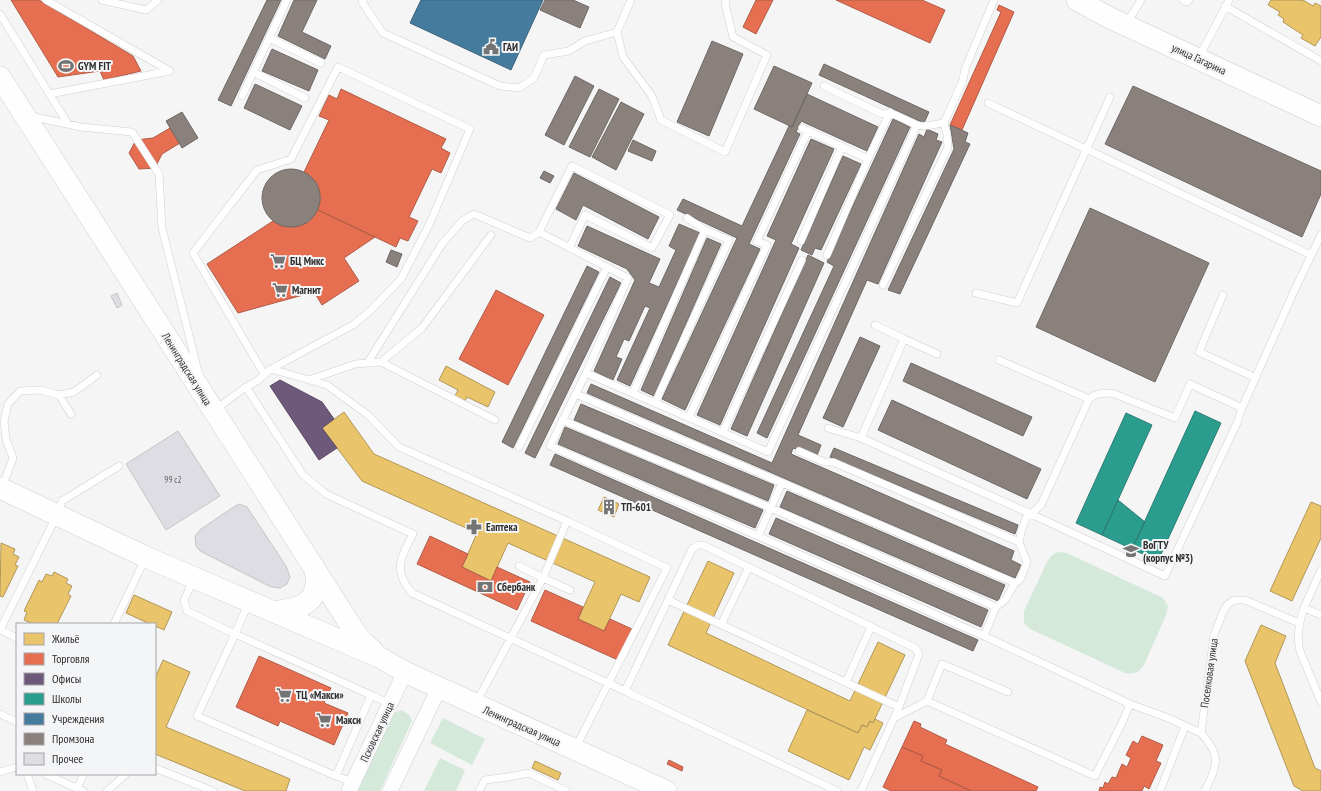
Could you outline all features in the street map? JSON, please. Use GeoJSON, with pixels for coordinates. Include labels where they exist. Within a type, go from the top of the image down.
{"type":"FeatureCollection","features":[{"type":"Feature","properties":{"kind":"main road","name":"улица Гагарина"},"geometry":{"type":"LineString","coordinates":[[1077,0],[1108,17],[1320,114]]}},
{"type":"Feature","properties":{"kind":"main road","name":"Ленинградская улица"},"geometry":{"type":"LineString","coordinates":[[0,77],[353,629],[362,641],[379,657]]}},
{"type":"Feature","properties":{"kind":"main road","name":"Ленинградская улица"},"geometry":{"type":"LineString","coordinates":[[0,489],[146,557],[379,657],[405,672],[475,705],[666,791]]}},
{"type":"Feature","properties":{"kind":"main road"},"geometry":{"type":"LineString","coordinates":[[273,612],[303,606],[311,599],[316,582],[314,567]]}},
{"type":"Feature","properties":{"kind":"street","name":"Псковская улица"},"geometry":{"type":"LineString","coordinates":[[351,787],[405,672]]}},
{"type":"Feature","properties":{"kind":"street"},"geometry":{"type":"LineString","coordinates":[[390,791],[439,688]]}},
{"type":"Feature","properties":{"kind":"lane"},"geometry":{"type":"LineString","coordinates":[[46,0],[170,71],[49,94]]}},
{"type":"Feature","properties":{"kind":"lane"},"geometry":{"type":"LineString","coordinates":[[102,0],[146,10],[158,0]]}},
{"type":"Feature","properties":{"kind":"lane"},"geometry":{"type":"LineString","coordinates":[[242,96],[287,0]]}},
{"type":"Feature","properties":{"kind":"lane"},"geometry":{"type":"LineString","coordinates":[[363,0],[362,2],[383,33],[500,86],[519,88],[534,78],[544,55],[569,51],[585,41],[616,32]]}},
{"type":"Feature","properties":{"kind":"lane"},"geometry":{"type":"LineString","coordinates":[[631,0],[616,32],[622,57],[652,96],[661,120],[725,152],[767,56],[733,37],[725,3],[726,0]]}},
{"type":"Feature","properties":{"kind":"lane"},"geometry":{"type":"LineString","coordinates":[[883,285],[948,147],[944,123],[963,80],[965,69],[994,0]]}},
{"type":"Feature","properties":{"kind":"lane"},"geometry":{"type":"LineString","coordinates":[[1126,25],[1141,0]]}},
{"type":"Feature","properties":{"kind":"lane"},"geometry":{"type":"LineString","coordinates":[[1183,0],[1187,2],[1189,0]]}},
{"type":"Feature","properties":{"kind":"lane"},"geometry":{"type":"LineString","coordinates":[[1198,59],[1227,3],[1321,61]]}},
{"type":"Feature","properties":{"kind":"lane"},"geometry":{"type":"LineString","coordinates":[[0,16],[68,124]]}},
{"type":"Feature","properties":{"kind":"lane"},"geometry":{"type":"LineString","coordinates":[[269,38],[320,63]]}},
{"type":"Feature","properties":{"kind":"lane"},"geometry":{"type":"LineString","coordinates":[[24,115],[81,127],[132,132],[159,174],[162,228],[209,403],[246,387],[257,381],[271,369],[354,325],[401,279],[430,223],[470,129],[338,67],[292,159],[257,170],[193,252],[264,374]]}},
{"type":"Feature","properties":{"kind":"lane"},"geometry":{"type":"LineString","coordinates":[[253,72],[305,98]]}},
{"type":"Feature","properties":{"kind":"lane"},"geometry":{"type":"LineString","coordinates":[[824,86],[882,114],[890,112],[916,125],[924,127],[944,123]]}},
{"type":"Feature","properties":{"kind":"lane"},"geometry":{"type":"LineString","coordinates":[[976,292],[1017,303],[1110,97]]}},
{"type":"Feature","properties":{"kind":"lane"},"geometry":{"type":"LineString","coordinates":[[988,103],[1311,255]]}},
{"type":"Feature","properties":{"kind":"lane"},"geometry":{"type":"LineString","coordinates":[[827,255],[890,112]]}},
{"type":"Feature","properties":{"kind":"lane"},"geometry":{"type":"LineString","coordinates":[[586,373],[768,452],[916,125]]}},
{"type":"Feature","properties":{"kind":"lane"},"geometry":{"type":"LineString","coordinates":[[689,417],[767,245],[757,241],[805,130],[868,159]]}},
{"type":"Feature","properties":{"kind":"lane"},"geometry":{"type":"LineString","coordinates":[[801,241],[842,146]]}},
{"type":"Feature","properties":{"kind":"lane"},"geometry":{"type":"LineString","coordinates":[[368,362],[442,244],[462,221],[474,214],[530,238],[539,232],[572,166],[670,215],[652,248],[585,215],[569,248]]}},
{"type":"Feature","properties":{"kind":"lane"},"geometry":{"type":"LineString","coordinates":[[655,403],[728,240],[705,230],[686,218]]}},
{"type":"Feature","properties":{"kind":"lane"},"geometry":{"type":"LineString","coordinates":[[633,393],[705,230]]}},
{"type":"Feature","properties":{"kind":"lane"},"geometry":{"type":"LineString","coordinates":[[539,232],[628,278],[586,373],[550,446],[984,636],[1130,704],[1200,733],[1211,746],[1216,761],[1213,774],[1205,791]]}},
{"type":"Feature","properties":{"kind":"lane"},"geometry":{"type":"LineString","coordinates":[[381,362],[422,328],[491,235]]}},
{"type":"Feature","properties":{"kind":"lane"},"geometry":{"type":"LineString","coordinates":[[828,428],[861,438],[1031,514],[1164,576],[1238,424],[1242,408],[1295,289],[1321,235]]}},
{"type":"Feature","properties":{"kind":"lane"},"geometry":{"type":"LineString","coordinates":[[723,432],[802,260]]}},
{"type":"Feature","properties":{"kind":"lane"},"geometry":{"type":"LineString","coordinates":[[519,447],[607,267]]}},
{"type":"Feature","properties":{"kind":"lane"},"geometry":{"type":"LineString","coordinates":[[1223,295],[1199,352],[1256,378]]}},
{"type":"Feature","properties":{"kind":"lane"},"geometry":{"type":"LineString","coordinates":[[875,325],[938,354]]}},
{"type":"Feature","properties":{"kind":"lane"},"geometry":{"type":"LineString","coordinates":[[861,438],[904,339]]}},
{"type":"Feature","properties":{"kind":"lane"},"geometry":{"type":"LineString","coordinates":[[999,360],[1089,399]]}},
{"type":"Feature","properties":{"kind":"lane"},"geometry":{"type":"LineString","coordinates":[[309,380],[355,364],[381,362],[495,420]]}},
{"type":"Feature","properties":{"kind":"lane"},"geometry":{"type":"LineString","coordinates":[[271,369],[327,386],[368,415],[399,447],[567,521],[667,568],[575,749]]}},
{"type":"Feature","properties":{"kind":"lane"},"geometry":{"type":"LineString","coordinates":[[0,489],[13,458],[6,439],[4,421],[8,404],[20,391],[40,390],[59,395],[74,392],[97,375]]}},
{"type":"Feature","properties":{"kind":"lane"},"geometry":{"type":"LineString","coordinates":[[984,636],[996,607],[1006,600],[1015,583],[1020,580],[1027,562],[1019,542],[1026,518],[1041,505],[1089,399],[1094,395],[1112,393],[1174,418],[1190,384],[1242,408]]}},
{"type":"Feature","properties":{"kind":"lane"},"geometry":{"type":"LineString","coordinates":[[246,387],[304,475],[326,494],[413,534],[400,562],[402,579],[412,593],[837,791]]}},
{"type":"Feature","properties":{"kind":"lane"},"geometry":{"type":"LineString","coordinates":[[576,394],[1015,583]]}},
{"type":"Feature","properties":{"kind":"lane"},"geometry":{"type":"LineString","coordinates":[[59,395],[71,414]]}},
{"type":"Feature","properties":{"kind":"lane"},"geometry":{"type":"LineString","coordinates":[[562,420],[771,508],[996,607]]}},
{"type":"Feature","properties":{"kind":"lane"},"geometry":{"type":"LineString","coordinates":[[799,451],[824,462],[833,462],[1019,542]]}},
{"type":"Feature","properties":{"kind":"lane"},"geometry":{"type":"LineString","coordinates":[[16,638],[0,630],[57,515],[62,501],[119,466]]}},
{"type":"Feature","properties":{"kind":"lane"},"geometry":{"type":"LineString","coordinates":[[758,536],[782,483]]}},
{"type":"Feature","properties":{"kind":"lane"},"geometry":{"type":"LineString","coordinates":[[475,705],[510,638],[544,578],[567,521]]}},
{"type":"Feature","properties":{"kind":"lane"},"geometry":{"type":"LineString","coordinates":[[625,691],[692,549],[698,545],[703,545],[915,648],[919,654],[899,707],[861,791]]}},
{"type":"Feature","properties":{"kind":"lane"},"geometry":{"type":"LineString","coordinates":[[114,623],[146,557]]}},
{"type":"Feature","properties":{"kind":"lane"},"geometry":{"type":"LineString","coordinates":[[519,566],[570,590]]}},
{"type":"Feature","properties":{"kind":"lane"},"geometry":{"type":"LineString","coordinates":[[721,625],[749,567]]}},
{"type":"Feature","properties":{"kind":"lane"},"geometry":{"type":"LineString","coordinates":[[1321,570],[1299,623],[1298,643],[1321,702]]}},
{"type":"Feature","properties":{"kind":"lane"},"geometry":{"type":"LineString","coordinates":[[194,578],[184,600],[187,611],[390,704]]}},
{"type":"Feature","properties":{"kind":"lane"},"geometry":{"type":"LineString","coordinates":[[668,600],[899,707]]}},
{"type":"Feature","properties":{"kind":"lane","name":"Поселковая улица"},"geometry":{"type":"LineString","coordinates":[[1200,733],[1214,635],[1227,605],[1234,600],[1245,600],[1299,623]]}},
{"type":"Feature","properties":{"kind":"lane"},"geometry":{"type":"LineString","coordinates":[[249,602],[197,716],[336,776],[351,787]]}},
{"type":"Feature","properties":{"kind":"lane"},"geometry":{"type":"LineString","coordinates":[[1304,608],[1321,615]]}},
{"type":"Feature","properties":{"kind":"lane"},"geometry":{"type":"LineString","coordinates":[[846,682],[871,627]]}},
{"type":"Feature","properties":{"kind":"lane"},"geometry":{"type":"LineString","coordinates":[[894,718],[927,701],[942,664],[1008,692]]}},
{"type":"Feature","properties":{"kind":"lane"},"geometry":{"type":"LineString","coordinates":[[336,776],[371,696]]}},
{"type":"Feature","properties":{"kind":"lane"},"geometry":{"type":"LineString","coordinates":[[927,701],[1095,776],[1130,704]]}},
{"type":"Feature","properties":{"kind":"lane"},"geometry":{"type":"LineString","coordinates":[[0,714],[16,722]]}},
{"type":"Feature","properties":{"kind":"lane"},"geometry":{"type":"LineString","coordinates":[[1160,791],[1186,726]]}},
{"type":"Feature","properties":{"kind":"lane"},"geometry":{"type":"LineString","coordinates":[[0,772],[16,767]]}},
{"type":"Feature","properties":{"kind":"lane"},"geometry":{"type":"LineString","coordinates":[[156,768],[213,791]]}},
{"type":"Feature","properties":{"kind":"lane"},"geometry":{"type":"LineString","coordinates":[[480,791],[485,780],[529,773],[566,791]]}},
{"type":"Feature","properties":{"kind":"lane"},"geometry":{"type":"LineString","coordinates":[[27,775],[33,791]]}},
{"type":"Feature","properties":{"kind":"lane"},"geometry":{"type":"LineString","coordinates":[[47,775],[80,790],[84,775]]}},
{"type":"Feature","properties":{"kind":"lane"},"geometry":{"type":"LineString","coordinates":[[107,791],[125,775]]}},
{"type":"Feature","properties":{"kind":"green space"},"geometry":{"type":"Polygon","coordinates":[[[1057,552],[1067,553],[1163,598],[1168,606],[1166,615],[1145,663],[1139,671],[1131,674],[1125,673],[1030,629],[1024,623],[1024,611],[1046,564],[1051,556],[1057,552]]]}},
{"type":"Feature","properties":{"kind":"green space"},"geometry":{"type":"Polygon","coordinates":[[[402,710],[410,716],[412,721],[380,791],[354,791],[392,713],[402,710]]]}},
{"type":"Feature","properties":{"kind":"green space"},"geometry":{"type":"Polygon","coordinates":[[[443,718],[485,739],[472,765],[430,743],[443,718]]]}},
{"type":"Feature","properties":{"kind":"green space"},"geometry":{"type":"Polygon","coordinates":[[[440,758],[465,770],[456,791],[424,791],[440,758]]]}},
{"type":"Feature","properties":{"kind":"building: Жильё"},"geometry":{"type":"Polygon","coordinates":[[[1271,0],[1303,0],[1313,6],[1315,3],[1321,6],[1321,37],[1315,46],[1301,38],[1303,35],[1283,22],[1284,19],[1278,15],[1280,12],[1268,5],[1271,0]]]}},
{"type":"Feature","properties":{"kind":"building: Жильё"},"geometry":{"type":"Polygon","coordinates":[[[446,366],[495,392],[488,407],[467,397],[465,401],[455,396],[458,390],[439,380],[446,366]]]}},
{"type":"Feature","properties":{"kind":"building: Жильё"},"geometry":{"type":"Polygon","coordinates":[[[344,412],[374,454],[650,577],[639,602],[621,594],[604,631],[578,619],[595,582],[508,543],[491,581],[462,567],[477,533],[362,481],[322,428],[344,412]]]}},
{"type":"Feature","properties":{"kind":"building: Жильё","name":"ТП-601"},"geometry":{"type":"Polygon","coordinates":[[[604,497],[619,504],[614,517],[598,510],[604,497]]]}},
{"type":"Feature","properties":{"kind":"building: Жильё"},"geometry":{"type":"Polygon","coordinates":[[[1311,502],[1321,506],[1321,538],[1292,601],[1270,591],[1311,502]]]}},
{"type":"Feature","properties":{"kind":"building: Жильё"},"geometry":{"type":"Polygon","coordinates":[[[1,543],[15,549],[13,554],[19,557],[15,565],[18,566],[3,597],[0,596],[1,543]]]}},
{"type":"Feature","properties":{"kind":"building: Жильё"},"geometry":{"type":"Polygon","coordinates":[[[708,561],[734,573],[706,633],[850,701],[878,642],[905,655],[873,723],[870,721],[867,727],[862,725],[858,733],[668,645],[708,561]]]}},
{"type":"Feature","properties":{"kind":"building: Жильё"},"geometry":{"type":"Polygon","coordinates":[[[54,572],[68,579],[66,583],[72,586],[68,594],[71,596],[58,623],[31,623],[24,620],[27,612],[24,611],[39,580],[42,582],[46,574],[52,576],[54,572]]]}},
{"type":"Feature","properties":{"kind":"building: Жильё"},"geometry":{"type":"Polygon","coordinates":[[[134,595],[172,612],[164,630],[156,626],[156,623],[148,623],[126,613],[134,595]]]}},
{"type":"Feature","properties":{"kind":"building: Жильё"},"geometry":{"type":"Polygon","coordinates":[[[1261,625],[1286,636],[1275,663],[1315,768],[1321,771],[1321,791],[1303,791],[1294,786],[1245,661],[1261,625]]]}},
{"type":"Feature","properties":{"kind":"building: Жильё"},"geometry":{"type":"Polygon","coordinates":[[[163,660],[190,672],[166,727],[290,779],[286,791],[245,791],[156,754],[156,676],[163,660]]]}},
{"type":"Feature","properties":{"kind":"building: Жильё"},"geometry":{"type":"Polygon","coordinates":[[[807,710],[858,733],[862,725],[867,727],[870,721],[873,723],[875,719],[883,723],[870,750],[864,747],[849,780],[788,751],[807,710]]]}},
{"type":"Feature","properties":{"kind":"building: Жильё"},"geometry":{"type":"Polygon","coordinates":[[[535,761],[561,773],[558,780],[532,768],[535,761]]]}},
{"type":"Feature","properties":{"kind":"building: Торговля"},"geometry":{"type":"Polygon","coordinates":[[[11,0],[39,0],[133,56],[141,71],[104,80],[100,71],[58,77],[11,0]]]}},
{"type":"Feature","properties":{"kind":"building: Торговля"},"geometry":{"type":"Polygon","coordinates":[[[756,0],[773,0],[756,34],[743,27],[756,0]]]}},
{"type":"Feature","properties":{"kind":"building: Торговля"},"geometry":{"type":"Polygon","coordinates":[[[836,0],[922,0],[945,10],[930,43],[836,0]]]}},
{"type":"Feature","properties":{"kind":"building: Торговля"},"geometry":{"type":"Polygon","coordinates":[[[999,5],[1014,12],[962,130],[950,125],[1001,12],[997,10],[999,5]]]}},
{"type":"Feature","properties":{"kind":"building: Торговля"},"geometry":{"type":"Polygon","coordinates":[[[341,89],[446,139],[441,148],[450,153],[441,173],[432,169],[409,217],[418,221],[408,241],[400,238],[396,247],[318,210],[321,198],[318,185],[304,172],[329,120],[319,116],[329,95],[337,99],[341,89]]]}},
{"type":"Feature","properties":{"kind":"building: Торговля"},"geometry":{"type":"Polygon","coordinates":[[[170,128],[180,143],[162,154],[155,168],[139,169],[129,153],[136,140],[153,138],[170,128]]]}},
{"type":"Feature","properties":{"kind":"building: Торговля","name":"БЦ Микс"},"geometry":{"type":"Polygon","coordinates":[[[318,210],[375,237],[344,258],[359,281],[322,305],[314,292],[238,313],[207,264],[273,221],[281,226],[295,227],[309,222],[318,210]]]}},
{"type":"Feature","properties":{"kind":"building: Торговля"},"geometry":{"type":"Polygon","coordinates":[[[496,290],[544,315],[508,385],[459,359],[496,290]]]}},
{"type":"Feature","properties":{"kind":"building: Торговля"},"geometry":{"type":"Polygon","coordinates":[[[430,536],[468,554],[462,567],[491,581],[497,567],[530,582],[517,610],[417,564],[430,536]]]}},
{"type":"Feature","properties":{"kind":"building: Торговля"},"geometry":{"type":"Polygon","coordinates":[[[545,590],[583,607],[578,619],[604,631],[610,619],[632,629],[618,660],[531,621],[545,590]]]}},
{"type":"Feature","properties":{"kind":"building: Торговля","name":"ТЦ «Макси»"},"geometry":{"type":"Polygon","coordinates":[[[259,656],[331,688],[324,703],[348,713],[334,745],[280,721],[278,726],[236,707],[259,656]]]}},
{"type":"Feature","properties":{"kind":"building: Торговля"},"geometry":{"type":"Polygon","coordinates":[[[914,721],[921,724],[920,727],[947,740],[945,744],[1038,787],[1036,791],[971,791],[939,776],[942,770],[921,761],[923,756],[902,747],[914,721]]]}},
{"type":"Feature","properties":{"kind":"building: Торговля"},"geometry":{"type":"Polygon","coordinates":[[[1142,736],[1163,745],[1156,761],[1161,763],[1149,789],[1144,786],[1142,791],[1099,791],[1100,787],[1103,788],[1105,782],[1108,784],[1112,777],[1116,778],[1122,764],[1127,767],[1131,758],[1126,755],[1133,741],[1138,744],[1142,736]]]}},
{"type":"Feature","properties":{"kind":"building: Торговля"},"geometry":{"type":"Polygon","coordinates":[[[902,747],[923,756],[921,761],[942,770],[939,776],[971,791],[891,791],[883,787],[902,747]]]}},
{"type":"Feature","properties":{"kind":"building: Торговля"},"geometry":{"type":"Polygon","coordinates":[[[669,760],[683,767],[682,771],[667,764],[669,760]]]}},
{"type":"Feature","properties":{"kind":"building: Офисы"},"geometry":{"type":"Polygon","coordinates":[[[280,380],[322,402],[334,419],[322,428],[337,448],[319,460],[270,386],[280,380]]]}},
{"type":"Feature","properties":{"kind":"building: Школы"},"geometry":{"type":"Polygon","coordinates":[[[1195,411],[1221,423],[1158,561],[1132,549],[1195,411]]]}},
{"type":"Feature","properties":{"kind":"building: Школы"},"geometry":{"type":"Polygon","coordinates":[[[1126,413],[1152,425],[1102,535],[1076,523],[1126,413]]]}},
{"type":"Feature","properties":{"kind":"building: Школы"},"geometry":{"type":"Polygon","coordinates":[[[1118,500],[1145,522],[1132,549],[1102,535],[1118,500]]]}},
{"type":"Feature","properties":{"kind":"building: Учреждения","name":"ГАИ"},"geometry":{"type":"Polygon","coordinates":[[[421,0],[543,0],[511,70],[410,23],[421,0]]]}},
{"type":"Feature","properties":{"kind":"building: Промзона"},"geometry":{"type":"Polygon","coordinates":[[[267,0],[281,0],[231,106],[218,100],[267,0]]]}},
{"type":"Feature","properties":{"kind":"building: Промзона"},"geometry":{"type":"Polygon","coordinates":[[[294,0],[317,0],[302,32],[331,46],[325,59],[278,36],[294,0]]]}},
{"type":"Feature","properties":{"kind":"building: Промзона"},"geometry":{"type":"Polygon","coordinates":[[[545,0],[573,0],[589,7],[580,28],[540,10],[545,0]]]}},
{"type":"Feature","properties":{"kind":"building: Промзона"},"geometry":{"type":"Polygon","coordinates":[[[712,41],[743,54],[709,136],[677,122],[712,41]]]}},
{"type":"Feature","properties":{"kind":"building: Промзона"},"geometry":{"type":"Polygon","coordinates":[[[272,49],[318,70],[309,91],[262,71],[272,49]]]}},
{"type":"Feature","properties":{"kind":"building: Промзона"},"geometry":{"type":"Polygon","coordinates":[[[824,64],[929,112],[924,123],[819,75],[824,64]]]}},
{"type":"Feature","properties":{"kind":"building: Промзона"},"geometry":{"type":"Polygon","coordinates":[[[774,66],[812,83],[792,127],[754,109],[774,66]]]}},
{"type":"Feature","properties":{"kind":"building: Промзона"},"geometry":{"type":"Polygon","coordinates":[[[575,76],[594,86],[564,145],[545,135],[575,76]]]}},
{"type":"Feature","properties":{"kind":"building: Промзона"},"geometry":{"type":"Polygon","coordinates":[[[255,84],[302,106],[290,130],[244,108],[255,84]]]}},
{"type":"Feature","properties":{"kind":"building: Промзона"},"geometry":{"type":"Polygon","coordinates":[[[1133,86],[1321,171],[1321,194],[1302,237],[1105,144],[1133,86]]]}},
{"type":"Feature","properties":{"kind":"building: Промзона"},"geometry":{"type":"Polygon","coordinates":[[[599,89],[619,99],[590,157],[569,147],[599,89]]]}},
{"type":"Feature","properties":{"kind":"building: Промзона"},"geometry":{"type":"Polygon","coordinates":[[[807,94],[878,127],[867,151],[801,121],[796,132],[800,134],[749,244],[760,249],[685,410],[662,399],[737,238],[677,210],[683,199],[742,226],[789,126],[792,127],[807,94]]]}},
{"type":"Feature","properties":{"kind":"building: Промзона"},"geometry":{"type":"Polygon","coordinates":[[[621,102],[644,114],[616,170],[592,157],[621,102]]]}},
{"type":"Feature","properties":{"kind":"building: Промзона"},"geometry":{"type":"Polygon","coordinates":[[[182,112],[198,138],[182,148],[166,121],[182,112]]]}},
{"type":"Feature","properties":{"kind":"building: Промзона"},"geometry":{"type":"Polygon","coordinates":[[[893,119],[910,127],[767,438],[757,433],[834,266],[827,262],[893,119]]]}},
{"type":"Feature","properties":{"kind":"building: Промзона"},"geometry":{"type":"Polygon","coordinates":[[[950,125],[968,133],[965,142],[970,144],[900,294],[888,290],[954,149],[950,125]]]}},
{"type":"Feature","properties":{"kind":"building: Промзона"},"geometry":{"type":"Polygon","coordinates":[[[927,129],[938,134],[936,140],[942,142],[878,284],[867,280],[798,435],[821,445],[816,458],[793,448],[791,454],[1014,551],[1011,560],[1021,565],[1015,578],[587,393],[591,384],[772,463],[919,134],[924,137],[927,129]]]}},
{"type":"Feature","properties":{"kind":"building: Промзона"},"geometry":{"type":"Polygon","coordinates":[[[811,139],[834,149],[791,244],[799,248],[720,425],[697,415],[776,240],[767,236],[811,139]]]}},
{"type":"Feature","properties":{"kind":"building: Промзона"},"geometry":{"type":"Polygon","coordinates":[[[633,140],[656,151],[652,161],[628,151],[633,140]]]}},
{"type":"Feature","properties":{"kind":"building: Промзона"},"geometry":{"type":"Polygon","coordinates":[[[843,156],[861,164],[821,250],[815,248],[812,255],[801,250],[843,156]]]}},
{"type":"Feature","properties":{"kind":"building: Промзона"},"geometry":{"type":"Polygon","coordinates":[[[285,169],[297,169],[312,177],[320,192],[320,204],[312,219],[297,227],[285,227],[270,219],[262,204],[262,192],[270,177],[285,169]]]}},
{"type":"Feature","properties":{"kind":"building: Промзона"},"geometry":{"type":"Polygon","coordinates":[[[544,171],[554,176],[550,183],[540,178],[544,171]]]}},
{"type":"Feature","properties":{"kind":"building: Промзона"},"geometry":{"type":"Polygon","coordinates":[[[574,173],[659,217],[648,239],[583,205],[576,220],[556,209],[574,173]]]}},
{"type":"Feature","properties":{"kind":"building: Промзона"},"geometry":{"type":"Polygon","coordinates":[[[1090,208],[1209,263],[1155,382],[1036,327],[1090,208]]]}},
{"type":"Feature","properties":{"kind":"building: Промзона"},"geometry":{"type":"Polygon","coordinates":[[[679,224],[700,233],[630,386],[617,380],[650,308],[645,306],[629,341],[624,339],[616,357],[622,359],[613,380],[594,371],[635,280],[627,269],[578,246],[587,226],[660,259],[649,283],[659,287],[676,250],[669,246],[679,224]]]}},
{"type":"Feature","properties":{"kind":"building: Промзона"},"geometry":{"type":"Polygon","coordinates":[[[707,238],[721,244],[654,396],[641,390],[707,238]]]}},
{"type":"Feature","properties":{"kind":"building: Промзона"},"geometry":{"type":"Polygon","coordinates":[[[391,250],[402,254],[397,267],[386,262],[391,250]]]}},
{"type":"Feature","properties":{"kind":"building: Промзона"},"geometry":{"type":"Polygon","coordinates":[[[808,255],[824,263],[747,436],[731,429],[808,255]]]}},
{"type":"Feature","properties":{"kind":"building: Промзона"},"geometry":{"type":"Polygon","coordinates":[[[587,266],[599,272],[513,448],[502,442],[587,266]]]}},
{"type":"Feature","properties":{"kind":"building: Промзона"},"geometry":{"type":"Polygon","coordinates":[[[610,277],[621,283],[535,458],[525,453],[610,277]]]}},
{"type":"Feature","properties":{"kind":"building: Промзона"},"geometry":{"type":"Polygon","coordinates":[[[860,337],[880,346],[843,427],[823,418],[860,337]]]}},
{"type":"Feature","properties":{"kind":"building: Промзона"},"geometry":{"type":"Polygon","coordinates":[[[911,363],[1032,417],[1023,436],[903,381],[911,363]]]}},
{"type":"Feature","properties":{"kind":"building: Промзона"},"geometry":{"type":"Polygon","coordinates":[[[892,400],[1041,469],[1027,499],[878,430],[892,400]]]}},
{"type":"Feature","properties":{"kind":"building: Промзона"},"geometry":{"type":"Polygon","coordinates":[[[581,404],[774,485],[768,501],[574,420],[581,404]]]}},
{"type":"Feature","properties":{"kind":"building: Промзона"},"geometry":{"type":"Polygon","coordinates":[[[565,427],[763,510],[755,528],[558,444],[565,427]]]}},
{"type":"Feature","properties":{"kind":"building: Промзона"},"geometry":{"type":"Polygon","coordinates":[[[834,448],[1018,525],[1015,534],[830,457],[834,448]]]}},
{"type":"Feature","properties":{"kind":"building: Промзона"},"geometry":{"type":"Polygon","coordinates":[[[555,454],[978,640],[973,651],[550,465],[555,454]]]}},
{"type":"Feature","properties":{"kind":"building: Промзона"},"geometry":{"type":"Polygon","coordinates":[[[787,491],[1005,585],[998,601],[780,507],[787,491]]]}},
{"type":"Feature","properties":{"kind":"building: Промзона"},"geometry":{"type":"Polygon","coordinates":[[[776,518],[988,610],[981,627],[769,534],[776,518]]]}},
{"type":"Feature","properties":{"kind":"building: Прочее"},"geometry":{"type":"Polygon","coordinates":[[[117,293],[122,305],[117,308],[111,296],[117,293]]]}},
{"type":"Feature","properties":{"kind":"building: Прочее"},"geometry":{"type":"Polygon","coordinates":[[[178,431],[220,496],[166,530],[126,464],[178,431]]]}},
{"type":"Feature","properties":{"kind":"building: Прочее"},"geometry":{"type":"Polygon","coordinates":[[[239,504],[247,507],[286,566],[290,577],[287,584],[280,588],[271,587],[200,551],[196,546],[195,536],[201,529],[239,504]]]}},
{"type":"Feature","properties":{"kind":"place","name":"ГАИ"},"geometry":{"type":"Point","coordinates":[491,47]}},
{"type":"Feature","properties":{"kind":"place","name":"GYM FIT"},"geometry":{"type":"Point","coordinates":[66,66]}},
{"type":"Feature","properties":{"kind":"place","name":"БЦ Микс"},"geometry":{"type":"Point","coordinates":[278,261]}},
{"type":"Feature","properties":{"kind":"place","name":"Магнит"},"geometry":{"type":"Point","coordinates":[280,290]}},
{"type":"Feature","properties":{"kind":"place","name":"ТП-601"},"geometry":{"type":"Point","coordinates":[609,507]}},
{"type":"Feature","properties":{"kind":"place","name":"Еаптека"},"geometry":{"type":"Point","coordinates":[474,527]}},
{"type":"Feature","properties":{"kind":"place","name":"ВоГТУ (корпус №3)"},"geometry":{"type":"Point","coordinates":[1131,551]}},
{"type":"Feature","properties":{"kind":"place","name":"Сбербанк"},"geometry":{"type":"Point","coordinates":[485,587]}},
{"type":"Feature","properties":{"kind":"place","name":"ТЦ «Макси»"},"geometry":{"type":"Point","coordinates":[284,695]}},
{"type":"Feature","properties":{"kind":"place","name":"Макси"},"geometry":{"type":"Point","coordinates":[324,720]}}]}
